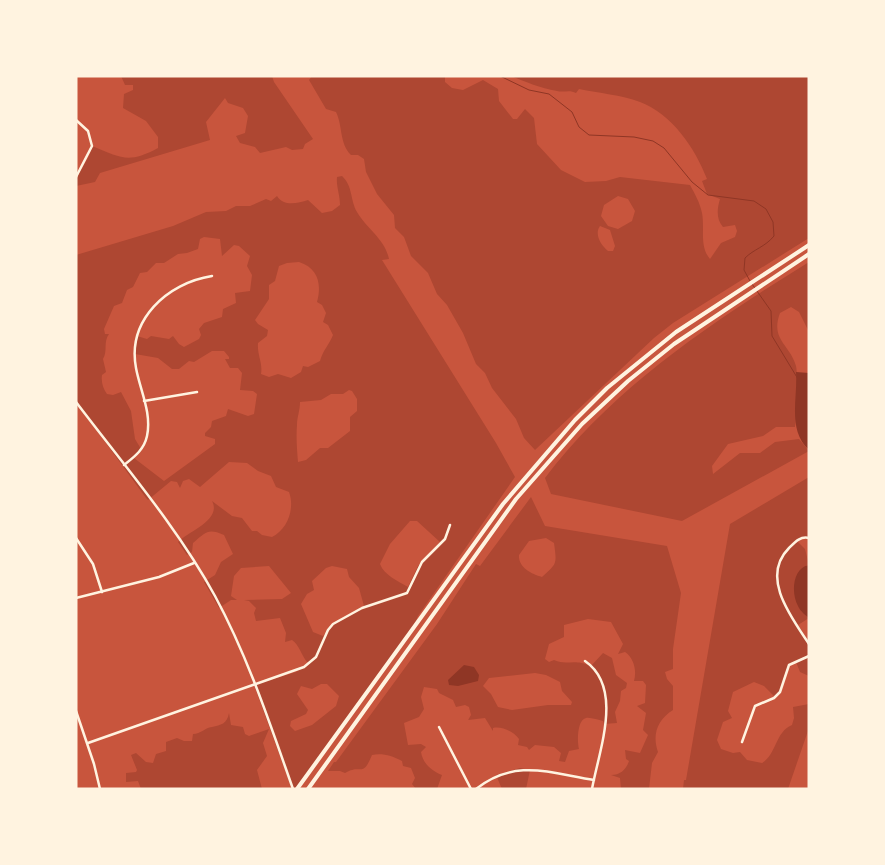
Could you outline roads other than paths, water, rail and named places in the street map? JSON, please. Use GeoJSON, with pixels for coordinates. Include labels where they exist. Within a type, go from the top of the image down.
{"type":"FeatureCollection","features":[{"type":"Feature","properties":{"kind":"highway"},"geometry":{"type":"LineString","coordinates":[[297,789],[503,504],[558,438],[607,388],[699,315],[809,245]]}},
{"type":"Feature","properties":{"kind":"highway"},"geometry":{"type":"LineString","coordinates":[[308,789],[516,499],[562,446],[605,402],[652,361],[752,291],[809,254]]}},
{"type":"Feature","properties":{"kind":"street"},"geometry":{"type":"LineString","coordinates":[[76,120],[88,131],[92,146],[76,178]]}},
{"type":"Feature","properties":{"kind":"street"},"geometry":{"type":"LineString","coordinates":[[124,465],[140,451],[146,440],[148,422],[134,356],[137,335],[143,320],[159,300],[175,289],[193,280],[212,276]]}},
{"type":"Feature","properties":{"kind":"street"},"geometry":{"type":"LineString","coordinates":[[144,401],[197,392]]}},
{"type":"Feature","properties":{"kind":"street"},"geometry":{"type":"LineString","coordinates":[[76,402],[124,465],[194,563],[215,596],[255,686],[292,789]]}},
{"type":"Feature","properties":{"kind":"street"},"geometry":{"type":"LineString","coordinates":[[88,743],[255,686],[309,664],[321,650],[330,627],[350,614],[406,592],[422,562],[445,539],[450,525]]}},
{"type":"Feature","properties":{"kind":"street"},"geometry":{"type":"LineString","coordinates":[[76,538],[93,564],[102,592]]}},
{"type":"Feature","properties":{"kind":"street"},"geometry":{"type":"LineString","coordinates":[[809,538],[798,539],[787,550],[779,564],[777,575],[779,593],[784,605],[809,644]]}},
{"type":"Feature","properties":{"kind":"street"},"geometry":{"type":"LineString","coordinates":[[76,598],[158,577],[194,563]]}},
{"type":"Feature","properties":{"kind":"street"},"geometry":{"type":"LineString","coordinates":[[742,742],[755,706],[774,698],[780,692],[789,665],[809,656]]}},
{"type":"Feature","properties":{"kind":"street"},"geometry":{"type":"LineString","coordinates":[[585,661],[600,675],[607,696],[592,789]]}},
{"type":"Feature","properties":{"kind":"street"},"geometry":{"type":"LineString","coordinates":[[76,711],[88,743],[100,789]]}},
{"type":"Feature","properties":{"kind":"street"},"geometry":{"type":"LineString","coordinates":[[439,728],[471,789]]}},
{"type":"Feature","properties":{"kind":"street"},"geometry":{"type":"LineString","coordinates":[[476,789],[502,773],[515,770],[534,770],[594,780]]}},
{"type":"Feature","properties":{"kind":"waterway"},"geometry":{"type":"LineString","coordinates":[[500,76],[529,90],[549,94],[572,112],[579,127],[589,135],[634,137],[653,141],[664,148],[692,182],[708,195],[754,201],[766,209],[773,222],[774,236],[745,258],[744,270],[750,281]]}},
{"type":"Feature","properties":{"kind":"waterway"},"geometry":{"type":"LineString","coordinates":[[752,284],[771,311],[772,336],[798,379]]}}]}
